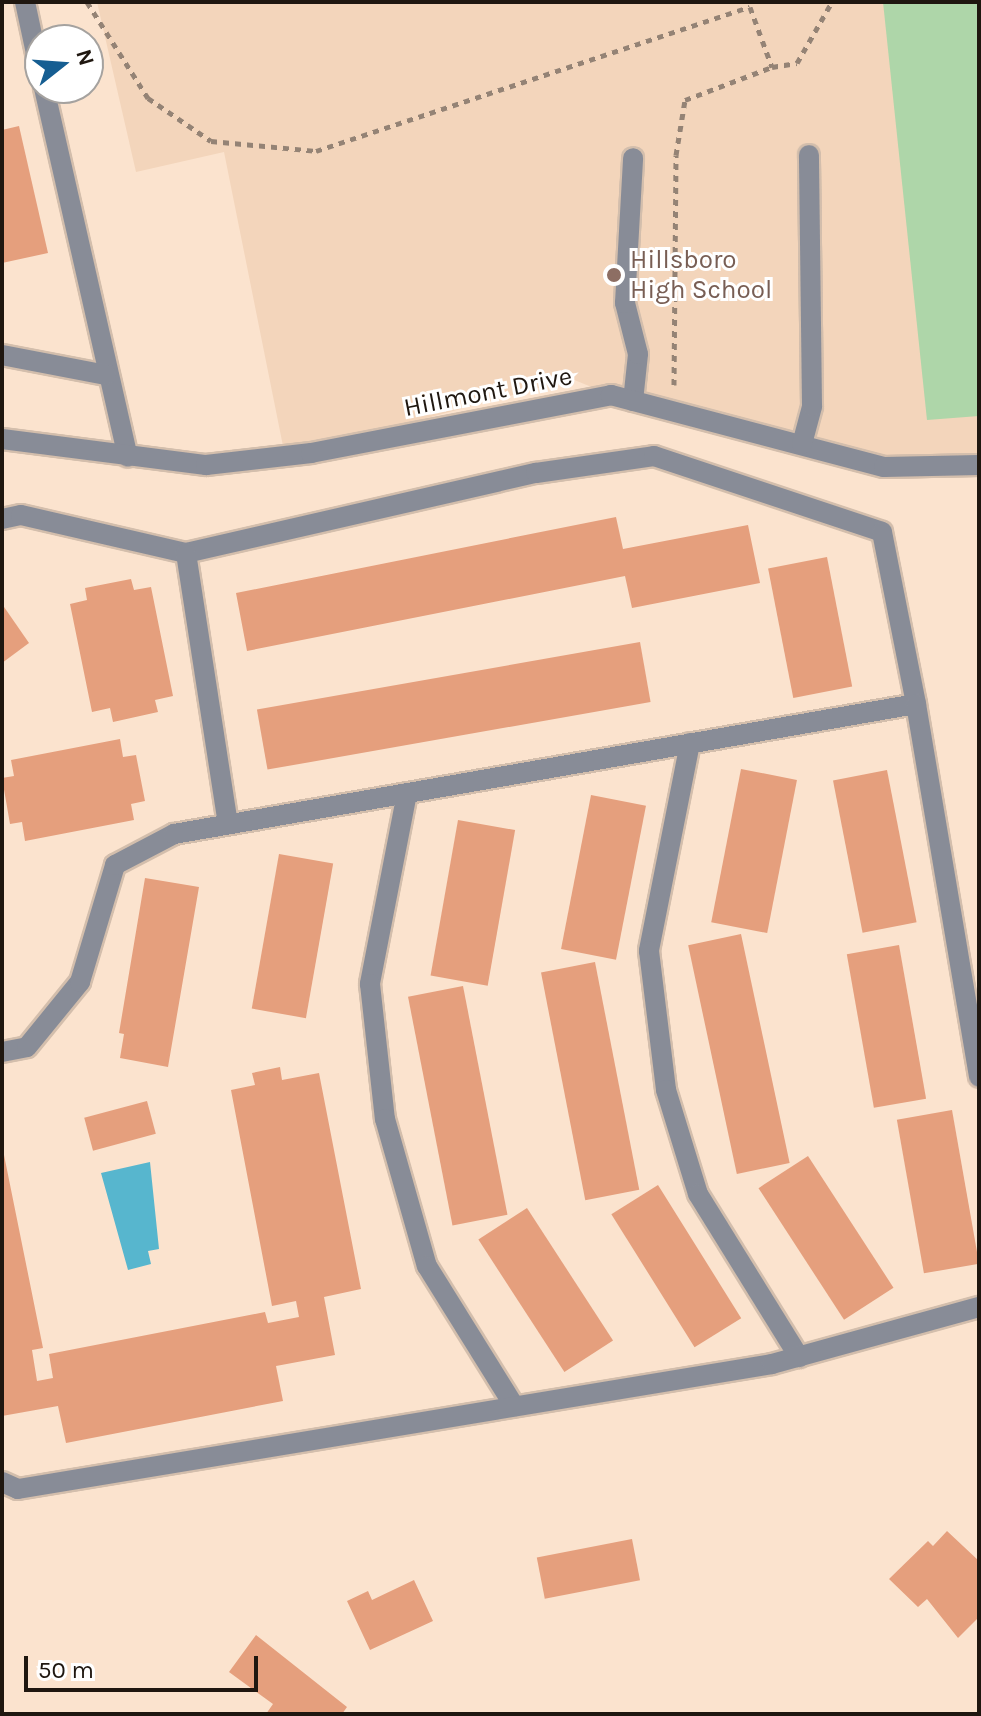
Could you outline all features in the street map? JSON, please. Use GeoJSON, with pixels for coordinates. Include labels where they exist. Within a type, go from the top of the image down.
{"type":"FeatureCollection","features":[{"type":"Feature","properties":{"kind":"street"},"geometry":{"type":"LineString","coordinates":[[25,2],[30,24]]}},
{"type":"Feature","properties":{"kind":"street"},"geometry":{"type":"LineString","coordinates":[[47,104],[106,375],[128,457]]}},
{"type":"Feature","properties":{"kind":"street"},"geometry":{"type":"LineString","coordinates":[[802,444],[812,406],[809,155]]}},
{"type":"Feature","properties":{"kind":"street"},"geometry":{"type":"LineString","coordinates":[[633,158],[625,303],[638,354],[633,401]]}},
{"type":"Feature","properties":{"kind":"street"},"geometry":{"type":"LineString","coordinates":[[2,355],[106,375]]}},
{"type":"Feature","properties":{"kind":"street","name":"Hillmont Drive"},"geometry":{"type":"LineString","coordinates":[[2,439],[206,465],[285,456],[611,395],[884,467],[979,465]]}},
{"type":"Feature","properties":{"kind":"street"},"geometry":{"type":"LineString","coordinates":[[2,519],[21,515],[186,553],[536,473],[654,456],[882,532],[916,704],[979,1077]]}},
{"type":"Feature","properties":{"kind":"street"},"geometry":{"type":"LineString","coordinates":[[186,553],[228,824]]}},
{"type":"Feature","properties":{"kind":"street"},"geometry":{"type":"LineString","coordinates":[[2,1052],[27,1047],[80,982],[115,865],[174,834],[916,704]]}},
{"type":"Feature","properties":{"kind":"street"},"geometry":{"type":"LineString","coordinates":[[690,743],[649,951],[666,1090],[698,1194],[799,1357]]}},
{"type":"Feature","properties":{"kind":"street"},"geometry":{"type":"LineString","coordinates":[[407,793],[370,984],[385,1119],[427,1266],[514,1406]]}},
{"type":"Feature","properties":{"kind":"street"},"geometry":{"type":"LineString","coordinates":[[2,1482],[18,1489],[799,1357],[979,1307]]}},
{"type":"Feature","properties":{"kind":"path"},"geometry":{"type":"LineString","coordinates":[[87,2],[148,98],[211,141],[316,151],[750,7],[772,67]]}},
{"type":"Feature","properties":{"kind":"path"},"geometry":{"type":"LineString","coordinates":[[674,385],[676,155],[685,100],[772,67],[797,63],[832,2]]}},
{"type":"Feature","properties":{"kind":"shaded area","name":"Hillsboro High School"},"geometry":{"type":"Polygon","coordinates":[[[97,2],[979,2],[979,465],[884,467],[611,395],[572,379],[285,456],[224,152],[136,172],[97,2]]]}},
{"type":"Feature","properties":{"kind":"green space"},"geometry":{"type":"Polygon","coordinates":[[[883,2],[979,2],[979,416],[927,420],[883,2]]]}},
{"type":"Feature","properties":{"kind":"water"},"geometry":{"type":"Polygon","coordinates":[[[150,1162],[159,1249],[148,1251],[151,1264],[128,1270],[101,1173],[150,1162]]]}},
{"type":"Feature","properties":{"kind":"building"},"geometry":{"type":"Polygon","coordinates":[[[19,126],[48,253],[2,263],[2,130],[19,126]]]}},
{"type":"Feature","properties":{"kind":"building"},"geometry":{"type":"Polygon","coordinates":[[[616,517],[623,549],[748,525],[760,583],[632,608],[625,576],[247,651],[236,593],[616,517]]]}},
{"type":"Feature","properties":{"kind":"building"},"geometry":{"type":"Polygon","coordinates":[[[827,557],[852,687],[793,698],[768,568],[827,557]]]}},
{"type":"Feature","properties":{"kind":"building"},"geometry":{"type":"Polygon","coordinates":[[[131,579],[134,590],[151,587],[173,696],[155,700],[158,712],[113,722],[110,708],[92,712],[70,604],[87,600],[85,588],[131,579]]]}},
{"type":"Feature","properties":{"kind":"building"},"geometry":{"type":"Polygon","coordinates":[[[2,604],[29,643],[2,663],[2,604]]]}},
{"type":"Feature","properties":{"kind":"building"},"geometry":{"type":"Polygon","coordinates":[[[640,642],[651,702],[268,770],[257,710],[640,642]]]}},
{"type":"Feature","properties":{"kind":"building"},"geometry":{"type":"Polygon","coordinates":[[[120,739],[123,757],[136,755],[145,801],[131,804],[134,820],[25,841],[22,822],[10,824],[2,778],[14,776],[11,760],[120,739]]]}},
{"type":"Feature","properties":{"kind":"building"},"geometry":{"type":"Polygon","coordinates":[[[741,769],[797,780],[767,933],[711,922],[741,769]]]}},
{"type":"Feature","properties":{"kind":"building"},"geometry":{"type":"Polygon","coordinates":[[[887,770],[917,922],[863,933],[833,780],[887,770]]]}},
{"type":"Feature","properties":{"kind":"building"},"geometry":{"type":"Polygon","coordinates":[[[591,795],[646,806],[616,960],[561,949],[591,795]]]}},
{"type":"Feature","properties":{"kind":"building"},"geometry":{"type":"Polygon","coordinates":[[[458,820],[515,830],[488,986],[431,976],[458,820]]]}},
{"type":"Feature","properties":{"kind":"building"},"geometry":{"type":"Polygon","coordinates":[[[279,854],[333,864],[306,1018],[252,1009],[279,854]]]}},
{"type":"Feature","properties":{"kind":"building"},"geometry":{"type":"Polygon","coordinates":[[[145,878],[199,887],[168,1067],[120,1058],[124,1034],[119,1033],[145,878]]]}},
{"type":"Feature","properties":{"kind":"building"},"geometry":{"type":"Polygon","coordinates":[[[741,934],[790,1163],[737,1174],[688,945],[741,934]]]}},
{"type":"Feature","properties":{"kind":"building"},"geometry":{"type":"Polygon","coordinates":[[[899,945],[926,1099],[874,1108],[847,954],[899,945]]]}},
{"type":"Feature","properties":{"kind":"building"},"geometry":{"type":"Polygon","coordinates":[[[595,962],[639,1190],[585,1200],[541,972],[595,962]]]}},
{"type":"Feature","properties":{"kind":"building"},"geometry":{"type":"Polygon","coordinates":[[[463,986],[507,1215],[452,1225],[408,997],[463,986]]]}},
{"type":"Feature","properties":{"kind":"building"},"geometry":{"type":"Polygon","coordinates":[[[280,1067],[282,1080],[319,1073],[361,1289],[324,1297],[335,1355],[276,1366],[283,1401],[66,1443],[58,1406],[2,1416],[2,1145],[43,1348],[32,1350],[37,1381],[53,1378],[49,1354],[265,1312],[268,1323],[299,1317],[296,1301],[272,1306],[231,1090],[255,1085],[252,1073],[280,1067]]]}},
{"type":"Feature","properties":{"kind":"building"},"geometry":{"type":"Polygon","coordinates":[[[147,1101],[156,1134],[93,1151],[84,1118],[147,1101]]]}},
{"type":"Feature","properties":{"kind":"building"},"geometry":{"type":"Polygon","coordinates":[[[952,1110],[979,1264],[924,1273],[897,1120],[952,1110]]]}},
{"type":"Feature","properties":{"kind":"building"},"geometry":{"type":"Polygon","coordinates":[[[808,1156],[894,1288],[844,1320],[759,1188],[808,1156]]]}},
{"type":"Feature","properties":{"kind":"building"},"geometry":{"type":"Polygon","coordinates":[[[658,1185],[741,1318],[695,1347],[611,1214],[658,1185]]]}},
{"type":"Feature","properties":{"kind":"building"},"geometry":{"type":"Polygon","coordinates":[[[527,1208],[613,1341],[564,1372],[478,1240],[527,1208]]]}},
{"type":"Feature","properties":{"kind":"building"},"geometry":{"type":"Polygon","coordinates":[[[947,1531],[979,1561],[979,1617],[958,1638],[927,1599],[918,1607],[889,1579],[928,1541],[933,1546],[947,1531]]]}},
{"type":"Feature","properties":{"kind":"building"},"geometry":{"type":"Polygon","coordinates":[[[632,1539],[640,1580],[545,1599],[537,1558],[632,1539]]]}},
{"type":"Feature","properties":{"kind":"building"},"geometry":{"type":"Polygon","coordinates":[[[414,1580],[433,1621],[370,1650],[347,1601],[368,1591],[372,1600],[414,1580]]]}},
{"type":"Feature","properties":{"kind":"building"},"geometry":{"type":"Polygon","coordinates":[[[256,1635],[347,1707],[342,1714],[266,1714],[273,1704],[229,1672],[256,1635]]]}},
{"type":"Feature","properties":{"kind":"place","name":"Hillsboro High School"},"geometry":{"type":"Point","coordinates":[614,275]}}]}
